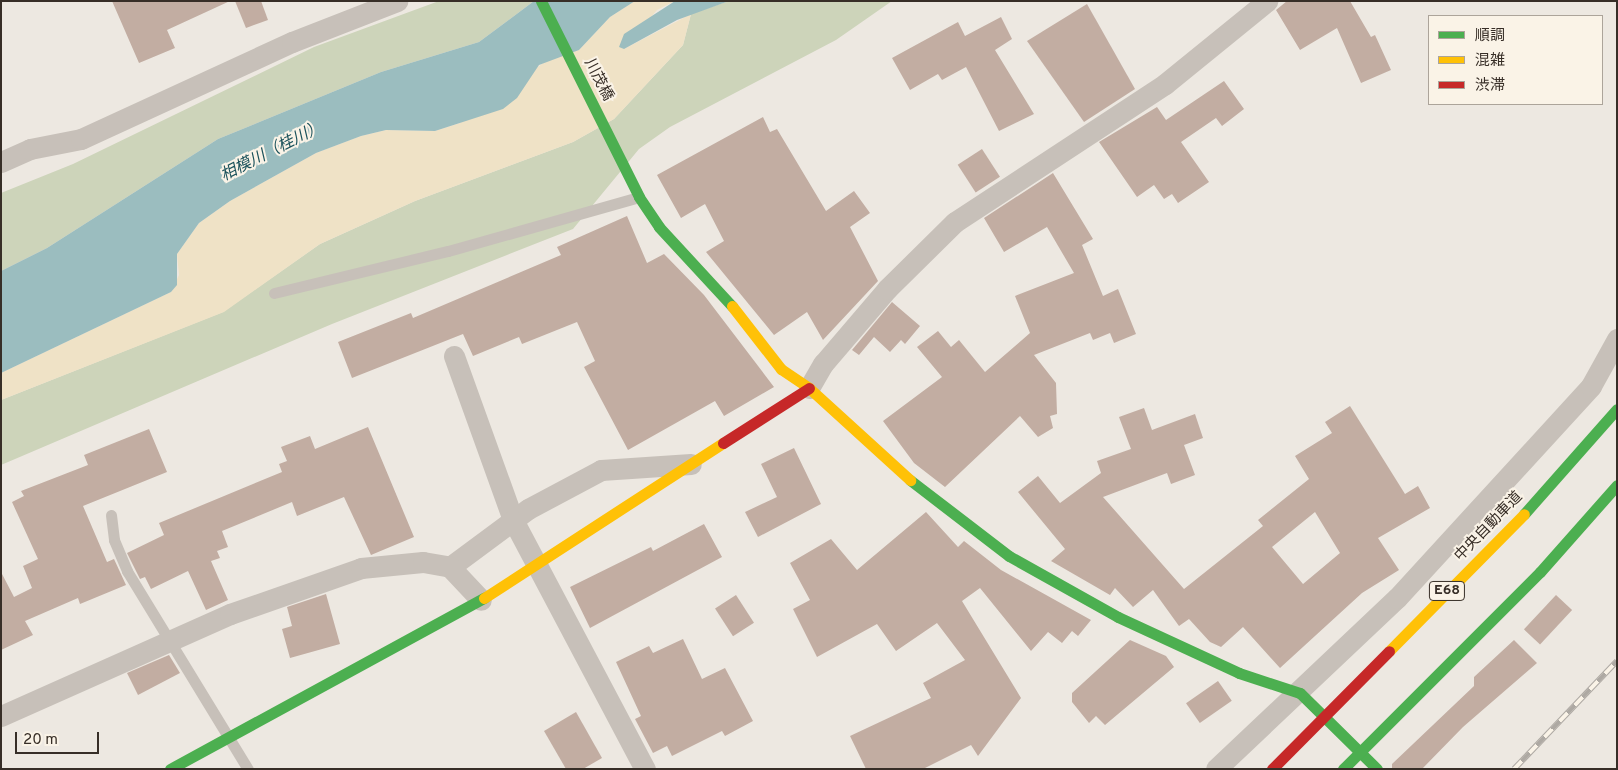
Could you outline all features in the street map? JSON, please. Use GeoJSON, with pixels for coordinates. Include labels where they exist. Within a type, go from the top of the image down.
{"type":"FeatureCollection","features":[{"type":"Feature","properties":{"kind":"main road","name":"川茂橋"},"geometry":{"type":"LineString","coordinates":[[540,1],[629,172],[639,197],[659,227],[716,285],[781,370],[809,388],[904,475],[1009,556],[1118,617],[1239,673],[1300,693]]}},
{"type":"Feature","properties":{"kind":"main road"},"geometry":{"type":"LineString","coordinates":[[178,767],[398,642],[481,600],[809,388]]}},
{"type":"Feature","properties":{"kind":"main road","name":"中央自動車道"},"geometry":{"type":"LineString","coordinates":[[1272,769],[1519,519],[1617,409]]}},
{"type":"Feature","properties":{"kind":"main road"},"geometry":{"type":"LineString","coordinates":[[1343,769],[1540,572],[1617,485]]}},
{"type":"Feature","properties":{"kind":"main road"},"geometry":{"type":"LineString","coordinates":[[1300,693],[1377,769]]}},
{"type":"Feature","properties":{"kind":"street"},"geometry":{"type":"LineString","coordinates":[[1,162],[30,148],[81,139],[292,42],[397,1]]}},
{"type":"Feature","properties":{"kind":"street"},"geometry":{"type":"LineString","coordinates":[[809,388],[823,364],[887,289],[955,222],[1165,84],[1267,1]]}},
{"type":"Feature","properties":{"kind":"street"},"geometry":{"type":"LineString","coordinates":[[1216,769],[1300,693],[1397,598],[1591,386],[1617,339]]}},
{"type":"Feature","properties":{"kind":"street"},"geometry":{"type":"LineString","coordinates":[[454,356],[513,520],[646,769]]}},
{"type":"Feature","properties":{"kind":"street"},"geometry":{"type":"LineString","coordinates":[[450,567],[513,520],[601,470],[690,464]]}},
{"type":"Feature","properties":{"kind":"street"},"geometry":{"type":"LineString","coordinates":[[1,716],[230,614],[361,568],[423,562],[450,567],[481,600]]}},
{"type":"Feature","properties":{"kind":"lane"},"geometry":{"type":"LineString","coordinates":[[274,293],[639,197]]}},
{"type":"Feature","properties":{"kind":"lane"},"geometry":{"type":"LineString","coordinates":[[110,515],[114,540],[127,571],[170,640],[228,740],[248,769]]}},
{"type":"Feature","properties":{"kind":"green space"},"geometry":{"type":"Polygon","coordinates":[[[439,1],[534,1],[479,42],[381,72],[218,139],[47,248],[1,271],[1,193],[73,164],[314,47],[439,1]]]}},
{"type":"Feature","properties":{"kind":"green space"},"geometry":{"type":"Polygon","coordinates":[[[729,1],[892,1],[836,40],[670,127],[639,149],[573,229],[332,324],[1,465],[1,400],[223,312],[320,244],[415,201],[573,142],[614,119],[683,45],[691,14],[729,1]]]}},
{"type":"Feature","properties":{"kind":"sand"},"geometry":{"type":"Polygon","coordinates":[[[635,1],[675,1],[657,10],[624,49],[691,14],[683,45],[614,119],[573,142],[415,201],[320,244],[224,312],[1,400],[1,373],[171,292],[179,275],[177,254],[199,223],[230,201],[316,153],[361,136],[386,130],[435,131],[460,123],[546,61],[579,50],[610,17],[635,1]]]}},
{"type":"Feature","properties":{"kind":"water","name":"相模川（桂川）"},"geometry":{"type":"Polygon","coordinates":[[[534,1],[635,1],[610,17],[579,50],[539,65],[517,98],[503,109],[435,131],[386,130],[361,136],[316,153],[230,201],[199,223],[177,254],[177,285],[171,292],[1,373],[1,271],[47,248],[218,139],[381,72],[479,42],[534,1]]]}},
{"type":"Feature","properties":{"kind":"water"},"geometry":{"type":"Polygon","coordinates":[[[675,1],[729,1],[677,20],[624,49],[619,47],[624,34],[675,1]]]}},
{"type":"Feature","properties":{"kind":"building"},"geometry":{"type":"Polygon","coordinates":[[[112,1],[230,1],[167,30],[175,48],[139,63],[112,1]]]}},
{"type":"Feature","properties":{"kind":"building"},"geometry":{"type":"Polygon","coordinates":[[[235,1],[261,1],[268,20],[246,28],[235,1]]]}},
{"type":"Feature","properties":{"kind":"building"},"geometry":{"type":"Polygon","coordinates":[[[1287,1],[1350,1],[1371,37],[1375,35],[1391,70],[1361,83],[1337,28],[1300,50],[1276,10],[1287,1]]]}},
{"type":"Feature","properties":{"kind":"building"},"geometry":{"type":"Polygon","coordinates":[[[1087,4],[1135,89],[1084,122],[1027,41],[1087,4]]]}},
{"type":"Feature","properties":{"kind":"building"},"geometry":{"type":"Polygon","coordinates":[[[1001,17],[1012,39],[995,50],[1034,114],[999,131],[966,67],[942,80],[938,74],[910,90],[892,58],[958,22],[965,36],[1001,17]]]}},
{"type":"Feature","properties":{"kind":"building"},"geometry":{"type":"Polygon","coordinates":[[[1224,81],[1244,109],[1222,126],[1216,118],[1181,142],[1209,182],[1178,203],[1172,194],[1164,199],[1154,185],[1137,197],[1099,142],[1157,107],[1166,120],[1224,81]]]}},
{"type":"Feature","properties":{"kind":"building"},"geometry":{"type":"Polygon","coordinates":[[[763,117],[770,132],[777,129],[826,211],[854,191],[870,213],[850,227],[878,281],[823,340],[807,312],[774,335],[706,252],[724,241],[705,204],[681,218],[657,175],[763,117]]]}},
{"type":"Feature","properties":{"kind":"building"},"geometry":{"type":"Polygon","coordinates":[[[982,149],[1000,177],[976,192],[958,165],[982,149]]]}},
{"type":"Feature","properties":{"kind":"building"},"geometry":{"type":"Polygon","coordinates":[[[1053,173],[1093,239],[1082,245],[1103,296],[1118,289],[1136,334],[1114,343],[1110,333],[1093,340],[1090,333],[1034,355],[1056,383],[1057,414],[1050,416],[1053,428],[1038,437],[1020,416],[945,487],[914,463],[883,421],[942,377],[917,347],[938,331],[951,347],[959,340],[985,372],[1030,333],[1015,296],[1074,273],[1047,227],[1004,252],[984,218],[1053,173]]]}},
{"type":"Feature","properties":{"kind":"building"},"geometry":{"type":"Polygon","coordinates":[[[627,216],[647,263],[664,254],[704,295],[774,387],[724,416],[715,401],[628,450],[584,367],[595,361],[577,322],[522,344],[519,337],[473,356],[463,334],[352,378],[338,342],[411,313],[413,318],[561,255],[557,247],[627,216]]]}},
{"type":"Feature","properties":{"kind":"building"},"geometry":{"type":"Polygon","coordinates":[[[892,302],[920,326],[905,344],[901,340],[890,352],[874,337],[859,355],[852,350],[892,302]]]}},
{"type":"Feature","properties":{"kind":"building"},"geometry":{"type":"Polygon","coordinates":[[[1350,406],[1405,494],[1418,486],[1430,508],[1378,538],[1399,570],[1362,593],[1280,668],[1243,627],[1221,647],[1210,642],[1189,619],[1179,626],[1153,590],[1133,607],[1115,588],[1110,595],[1051,561],[1065,549],[1018,492],[1038,476],[1060,503],[1101,473],[1097,461],[1131,449],[1119,417],[1144,408],[1152,430],[1195,414],[1203,438],[1184,445],[1195,475],[1171,484],[1167,473],[1103,497],[1184,589],[1263,526],[1258,520],[1309,479],[1295,456],[1332,433],[1325,422],[1350,406]],[[1315,512],[1272,547],[1303,584],[1340,553],[1315,512]]]}},
{"type":"Feature","properties":{"kind":"building"},"geometry":{"type":"Polygon","coordinates":[[[368,427],[414,537],[371,555],[344,497],[297,516],[292,502],[222,531],[228,547],[217,551],[220,558],[211,561],[228,600],[206,610],[188,571],[151,589],[145,577],[140,579],[127,553],[164,535],[159,523],[282,472],[279,464],[287,461],[281,447],[310,436],[315,449],[368,427]]]}},
{"type":"Feature","properties":{"kind":"building"},"geometry":{"type":"Polygon","coordinates":[[[149,429],[167,472],[83,506],[107,562],[114,559],[126,585],[80,604],[78,598],[25,621],[33,635],[1,650],[1,572],[14,597],[32,588],[23,566],[38,559],[12,502],[24,496],[21,491],[88,465],[84,455],[149,429]]]}},
{"type":"Feature","properties":{"kind":"building"},"geometry":{"type":"Polygon","coordinates":[[[794,448],[821,504],[758,537],[745,512],[777,497],[761,464],[794,448]]]}},
{"type":"Feature","properties":{"kind":"building"},"geometry":{"type":"Polygon","coordinates":[[[926,512],[958,547],[964,541],[1001,570],[1091,620],[1078,636],[1072,631],[1062,643],[1048,632],[1031,651],[980,588],[962,601],[1021,698],[978,756],[971,745],[923,769],[866,769],[850,736],[931,698],[923,683],[965,660],[937,623],[896,651],[877,624],[817,657],[793,609],[810,600],[790,563],[831,539],[857,570],[926,512]]]}},
{"type":"Feature","properties":{"kind":"building"},"geometry":{"type":"Polygon","coordinates":[[[704,524],[722,557],[590,628],[570,587],[651,547],[653,551],[704,524]]]}},
{"type":"Feature","properties":{"kind":"building"},"geometry":{"type":"Polygon","coordinates":[[[326,594],[340,644],[290,658],[282,629],[292,626],[287,607],[326,594]]]}},
{"type":"Feature","properties":{"kind":"building"},"geometry":{"type":"Polygon","coordinates":[[[736,595],[754,623],[733,636],[715,609],[736,595]]]}},
{"type":"Feature","properties":{"kind":"building"},"geometry":{"type":"Polygon","coordinates":[[[1556,595],[1572,610],[1540,644],[1524,629],[1556,595]]]}},
{"type":"Feature","properties":{"kind":"building"},"geometry":{"type":"Polygon","coordinates":[[[683,639],[702,679],[725,668],[753,721],[725,736],[722,731],[672,756],[667,746],[653,753],[635,719],[641,716],[616,662],[649,646],[653,653],[683,639]]]}},
{"type":"Feature","properties":{"kind":"building"},"geometry":{"type":"Polygon","coordinates":[[[1130,640],[1166,656],[1174,667],[1105,725],[1096,716],[1089,723],[1072,702],[1072,693],[1130,640]]]}},
{"type":"Feature","properties":{"kind":"building"},"geometry":{"type":"Polygon","coordinates":[[[1514,640],[1537,663],[1463,727],[1422,769],[1392,769],[1392,764],[1474,686],[1474,677],[1514,640]]]}},
{"type":"Feature","properties":{"kind":"building"},"geometry":{"type":"Polygon","coordinates":[[[169,655],[180,673],[138,695],[127,673],[169,655]]]}},
{"type":"Feature","properties":{"kind":"building"},"geometry":{"type":"Polygon","coordinates":[[[1218,681],[1232,701],[1200,723],[1186,703],[1218,681]]]}},
{"type":"Feature","properties":{"kind":"building"},"geometry":{"type":"Polygon","coordinates":[[[576,712],[602,758],[583,769],[566,769],[544,731],[576,712]]]}},
{"type":"Feature","properties":{"kind":"railway"},"geometry":{"type":"LineString","coordinates":[[1514,769],[1617,661]]}},
{"type":"Feature","properties":{"kind":"traffic: fast"},"geometry":{"type":"LineString","coordinates":[[541,1],[639,197],[659,227],[732,306]]}},
{"type":"Feature","properties":{"kind":"traffic: fast"},"geometry":{"type":"LineString","coordinates":[[1524,514],[1617,409]]}},
{"type":"Feature","properties":{"kind":"traffic: fast"},"geometry":{"type":"LineString","coordinates":[[910,480],[1009,556],[1118,617],[1239,673],[1300,693],[1377,769]]}},
{"type":"Feature","properties":{"kind":"traffic: fast"},"geometry":{"type":"LineString","coordinates":[[1343,769],[1540,572],[1617,485]]}},
{"type":"Feature","properties":{"kind":"traffic: fast"},"geometry":{"type":"LineString","coordinates":[[170,769],[484,598]]}},
{"type":"Feature","properties":{"kind":"traffic: slow"},"geometry":{"type":"LineString","coordinates":[[732,306],[781,369],[809,388],[910,480]]}},
{"type":"Feature","properties":{"kind":"traffic: slow"},"geometry":{"type":"LineString","coordinates":[[484,598],[723,443]]}},
{"type":"Feature","properties":{"kind":"traffic: slow"},"geometry":{"type":"LineString","coordinates":[[1389,651],[1524,514]]}},
{"type":"Feature","properties":{"kind":"traffic: jam"},"geometry":{"type":"LineString","coordinates":[[723,443],[809,388]]}},
{"type":"Feature","properties":{"kind":"traffic: jam"},"geometry":{"type":"LineString","coordinates":[[1272,769],[1389,651]]}}]}
